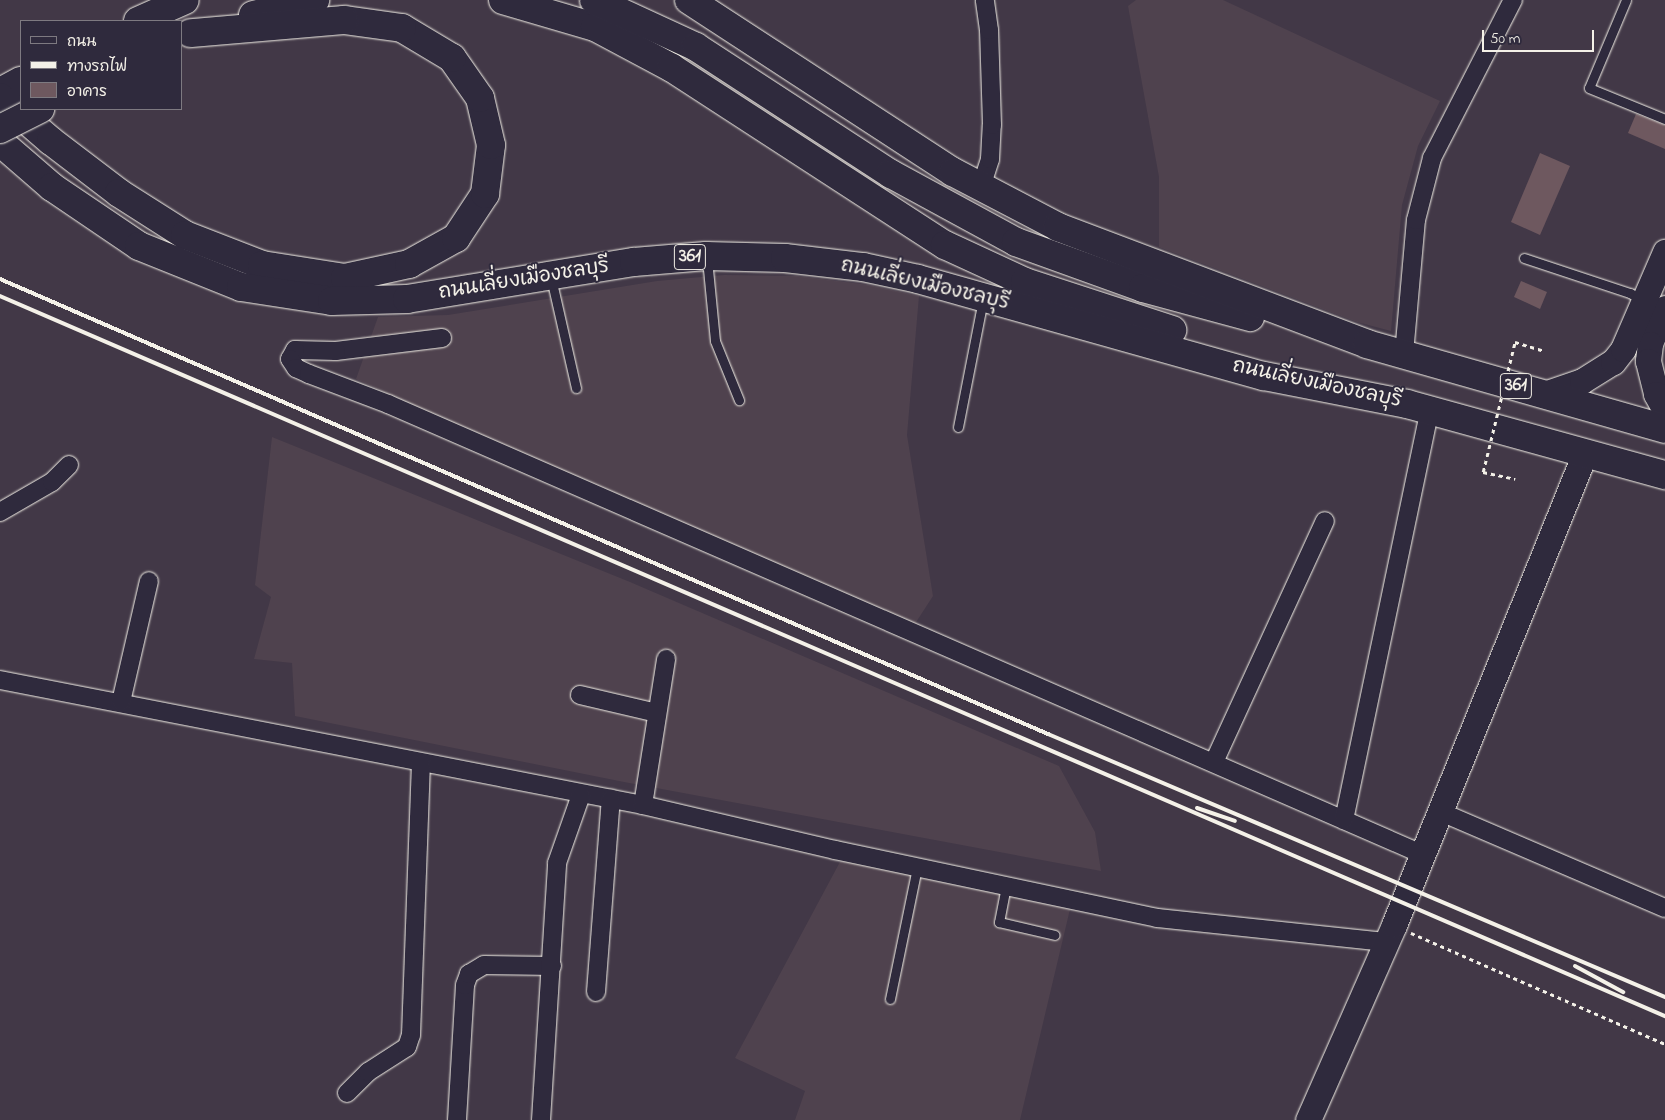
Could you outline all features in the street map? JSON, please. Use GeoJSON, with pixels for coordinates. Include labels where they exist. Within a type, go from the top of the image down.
{"type":"FeatureCollection","features":[{"type":"Feature","properties":{"kind":"highway"},"geometry":{"type":"LineString","coordinates":[[140,20],[185,0]]}},
{"type":"Feature","properties":{"kind":"highway"},"geometry":{"type":"LineString","coordinates":[[186,36],[296,2],[315,0]]}},
{"type":"Feature","properties":{"kind":"highway"},"geometry":{"type":"LineString","coordinates":[[503,0],[594,26],[672,68],[945,245],[1025,282],[1419,407]]}},
{"type":"Feature","properties":{"kind":"highway"},"geometry":{"type":"LineString","coordinates":[[594,0],[696,47],[891,174],[1016,242],[1143,288],[1367,344]]}},
{"type":"Feature","properties":{"kind":"highway","name":"361"},"geometry":{"type":"LineString","coordinates":[[689,0],[981,187],[1058,227],[1367,344],[1665,429]]}},
{"type":"Feature","properties":{"kind":"highway"},"geometry":{"type":"LineString","coordinates":[[0,96],[50,141],[119,193],[185,235],[262,265],[345,278],[409,264],[456,238],[485,194],[491,145],[480,98],[452,58],[402,28],[344,20],[186,36]]}},
{"type":"Feature","properties":{"kind":"highway"},"geometry":{"type":"LineString","coordinates":[[0,92],[20,81]]}},
{"type":"Feature","properties":{"kind":"highway"},"geometry":{"type":"LineString","coordinates":[[0,129],[38,110]]}},
{"type":"Feature","properties":{"kind":"highway","name":"ถนนเลี่ยงเมืองชลบุรี"},"geometry":{"type":"LineString","coordinates":[[0,142],[52,187],[138,246],[241,287],[332,301],[407,299],[485,289],[634,262],[706,256],[785,258],[863,267],[984,297],[1264,376],[1419,407],[1665,474]]}},
{"type":"Feature","properties":{"kind":"street"},"geometry":{"type":"LineString","coordinates":[[981,187],[990,159],[992,125],[989,30],[985,0]]}},
{"type":"Feature","properties":{"kind":"street"},"geometry":{"type":"LineString","coordinates":[[1404,354],[1416,220],[1432,158],[1513,0]]}},
{"type":"Feature","properties":{"kind":"street"},"geometry":{"type":"LineString","coordinates":[[1665,252],[1654,305],[1648,362],[1656,394],[1665,410]]}},
{"type":"Feature","properties":{"kind":"street"},"geometry":{"type":"LineString","coordinates":[[1544,394],[1582,381],[1613,362],[1654,305]]}},
{"type":"Feature","properties":{"kind":"street"},"geometry":{"type":"LineString","coordinates":[[442,338],[336,351],[295,350],[290,359],[296,368],[309,374],[388,404],[1422,854]]}},
{"type":"Feature","properties":{"kind":"street"},"geometry":{"type":"LineString","coordinates":[[1344,820],[1419,407]]}},
{"type":"Feature","properties":{"kind":"street"},"geometry":{"type":"LineString","coordinates":[[1308,1120],[1390,934],[1441,812],[1585,453]]}},
{"type":"Feature","properties":{"kind":"street"},"geometry":{"type":"LineString","coordinates":[[0,512],[52,482],[69,465]]}},
{"type":"Feature","properties":{"kind":"street"},"geometry":{"type":"LineString","coordinates":[[1214,762],[1325,521]]}},
{"type":"Feature","properties":{"kind":"street"},"geometry":{"type":"LineString","coordinates":[[121,702],[149,581]]}},
{"type":"Feature","properties":{"kind":"street"},"geometry":{"type":"LineString","coordinates":[[643,805],[666,658]]}},
{"type":"Feature","properties":{"kind":"street"},"geometry":{"type":"LineString","coordinates":[[0,680],[121,702],[421,764],[643,805],[917,867],[1157,918],[1390,934]]}},
{"type":"Feature","properties":{"kind":"street"},"geometry":{"type":"LineString","coordinates":[[580,694],[657,713]]}},
{"type":"Feature","properties":{"kind":"street"},"geometry":{"type":"LineString","coordinates":[[347,1093],[368,1072],[407,1047],[411,1035],[421,764]]}},
{"type":"Feature","properties":{"kind":"street"},"geometry":{"type":"LineString","coordinates":[[541,1120],[557,863],[581,795]]}},
{"type":"Feature","properties":{"kind":"street"},"geometry":{"type":"LineString","coordinates":[[596,992],[611,799]]}},
{"type":"Feature","properties":{"kind":"street"},"geometry":{"type":"LineString","coordinates":[[1441,812],[1665,908]]}},
{"type":"Feature","properties":{"kind":"street"},"geometry":{"type":"LineString","coordinates":[[458,1120],[465,985],[469,974],[484,965],[552,966]]}},
{"type":"Feature","properties":{"kind":"lane"},"geometry":{"type":"LineString","coordinates":[[1626,0],[1589,88],[1665,118]]}},
{"type":"Feature","properties":{"kind":"lane"},"geometry":{"type":"LineString","coordinates":[[706,256],[715,341],[740,400]]}},
{"type":"Feature","properties":{"kind":"lane"},"geometry":{"type":"LineString","coordinates":[[1524,258],[1630,293],[1654,305]]}},
{"type":"Feature","properties":{"kind":"lane"},"geometry":{"type":"LineString","coordinates":[[551,276],[576,388]]}},
{"type":"Feature","properties":{"kind":"lane"},"geometry":{"type":"LineString","coordinates":[[958,427],[984,297]]}},
{"type":"Feature","properties":{"kind":"lane"},"geometry":{"type":"LineString","coordinates":[[890,999],[917,867]]}},
{"type":"Feature","properties":{"kind":"lane"},"geometry":{"type":"LineString","coordinates":[[1006,886],[999,922],[1055,935]]}},
{"type":"Feature","properties":{"kind":"path"},"geometry":{"type":"LineString","coordinates":[[1515,479],[1483,472],[1515,342],[1545,351]]}},
{"type":"Feature","properties":{"kind":"path"},"geometry":{"type":"LineString","coordinates":[[1390,934],[1665,1044]]}},
{"type":"Feature","properties":{"kind":"shaded area"},"geometry":{"type":"Polygon","coordinates":[[[1136,0],[1223,0],[1440,101],[1418,146],[1402,205],[1391,331],[1357,322],[1159,247],[1159,177],[1128,6],[1136,0]]]}},
{"type":"Feature","properties":{"kind":"shaded area"},"geometry":{"type":"Polygon","coordinates":[[[724,275],[797,276],[869,285],[919,296],[907,435],[933,596],[909,633],[356,379],[378,317],[448,315],[657,281],[724,275]]]}},
{"type":"Feature","properties":{"kind":"shaded area"},"geometry":{"type":"Polygon","coordinates":[[[272,437],[630,582],[1059,766],[1095,832],[1101,871],[624,782],[295,716],[292,663],[254,659],[271,597],[255,585],[272,437]]]}},
{"type":"Feature","properties":{"kind":"shaded area"},"geometry":{"type":"Polygon","coordinates":[[[841,860],[1071,905],[1020,1120],[795,1120],[805,1091],[735,1058],[841,860]]]}},
{"type":"Feature","properties":{"kind":"building"},"geometry":{"type":"Polygon","coordinates":[[[1636,114],[1665,125],[1665,149],[1628,133],[1636,114]]]}},
{"type":"Feature","properties":{"kind":"building"},"geometry":{"type":"Polygon","coordinates":[[[1540,153],[1570,166],[1540,235],[1511,222],[1540,153]]]}},
{"type":"Feature","properties":{"kind":"building"},"geometry":{"type":"Polygon","coordinates":[[[1521,281],[1547,292],[1540,309],[1514,297],[1521,281]]]}},
{"type":"Feature","properties":{"kind":"railway"},"geometry":{"type":"LineString","coordinates":[[0,279],[1048,734],[1665,997]]}},
{"type":"Feature","properties":{"kind":"railway"},"geometry":{"type":"LineString","coordinates":[[0,296],[1665,1016]]}},
{"type":"Feature","properties":{"kind":"railway"},"geometry":{"type":"LineString","coordinates":[[1197,808],[1235,821]]}},
{"type":"Feature","properties":{"kind":"railway"},"geometry":{"type":"LineString","coordinates":[[1575,966],[1623,992]]}}]}
